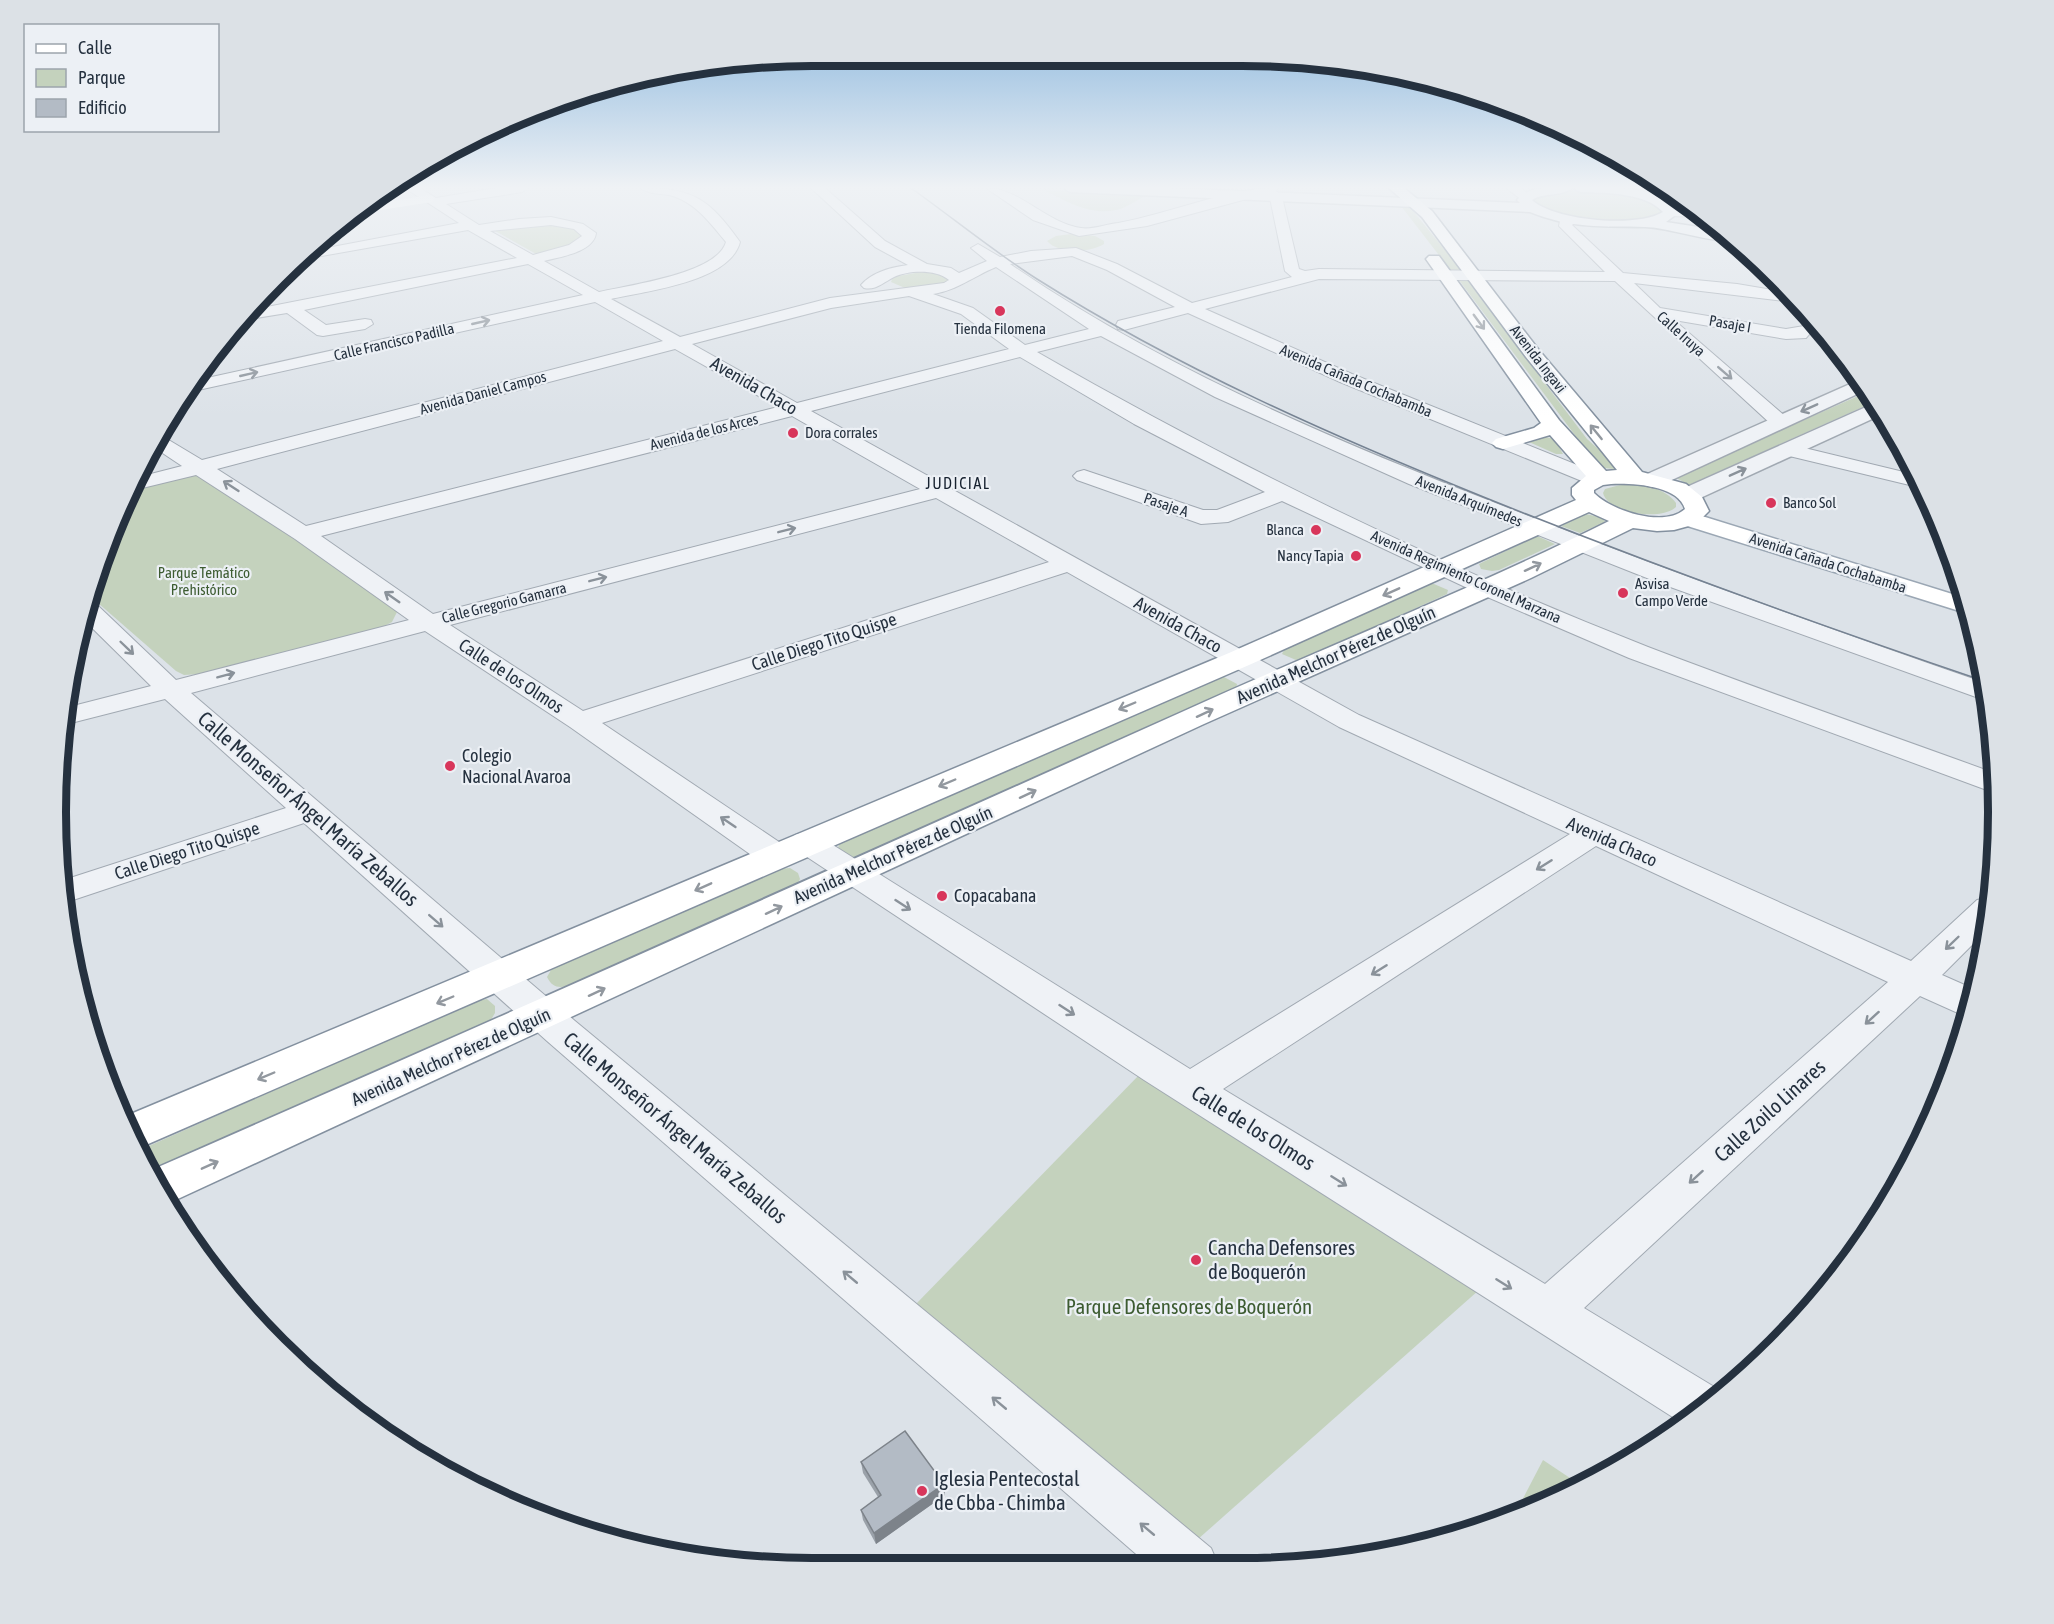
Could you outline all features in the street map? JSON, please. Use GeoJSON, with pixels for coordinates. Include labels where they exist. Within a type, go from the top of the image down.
{"type":"FeatureCollection","features":[{"type":"Feature","properties":{"kind":"main road","name":"Avenida Ingavi"},"geometry":{"type":"LineString","coordinates":[[1436,264],[1552,424],[1594,487]]}},
{"type":"Feature","properties":{"kind":"main road","name":"Avenida Ingavi"},"geometry":{"type":"LineString","coordinates":[[1465,264],[1532,353],[1643,479]]}},
{"type":"Feature","properties":{"kind":"main road"},"geometry":{"type":"LineString","coordinates":[[1503,443],[1541,432],[1552,424]]}},
{"type":"Feature","properties":{"kind":"main road"},"geometry":{"type":"LineString","coordinates":[[1643,479],[1691,508],[1661,524],[1630,520],[1606,513],[1594,487],[1643,479]]}},
{"type":"Feature","properties":{"kind":"main road","name":"Avenida Melchor Pérez de Olguín"},"geometry":{"type":"LineString","coordinates":[[138,1130],[1239,659],[1536,528],[1594,487]]}},
{"type":"Feature","properties":{"kind":"main road","name":"Avenida Cañada Cochabamba"},"geometry":{"type":"LineString","coordinates":[[1691,508],[1954,592]]}},
{"type":"Feature","properties":{"kind":"main road","name":"Avenida Cañada Cochabamba"},"geometry":{"type":"LineString","coordinates":[[1691,508],[1958,604]]}},
{"type":"Feature","properties":{"kind":"main road","name":"Avenida Melchor Pérez de Olguín"},"geometry":{"type":"LineString","coordinates":[[166,1185],[544,1016],[1275,681],[1487,588],[1630,520]]}},
{"type":"Feature","properties":{"kind":"street"},"geometry":{"type":"LineString","coordinates":[[256,314],[513,264]]}},
{"type":"Feature","properties":{"kind":"street","name":"Avenida Chaco"},"geometry":{"type":"LineString","coordinates":[[539,264],[1349,721],[1964,1001]]}},
{"type":"Feature","properties":{"kind":"street","name":"Calle Francisco Padilla"},"geometry":{"type":"LineString","coordinates":[[201,385],[685,276],[715,264]]}},
{"type":"Feature","properties":{"kind":"street"},"geometry":{"type":"LineString","coordinates":[[884,276],[886,264]]}},
{"type":"Feature","properties":{"kind":"street"},"geometry":{"type":"LineString","coordinates":[[918,264],[928,269],[950,273],[955,282],[982,264]]}},
{"type":"Feature","properties":{"kind":"street"},"geometry":{"type":"LineString","coordinates":[[928,269],[952,264]]}},
{"type":"Feature","properties":{"kind":"street","name":"Avenida Arquímedes"},"geometry":{"type":"LineString","coordinates":[[1000,264],[1067,309],[1232,398],[1312,436],[1675,582],[1978,690]]}},
{"type":"Feature","properties":{"kind":"street","name":"Avenida Cañada Cochabamba"},"geometry":{"type":"LineString","coordinates":[[1102,264],[1123,272],[1190,308],[1346,378],[1503,443],[1594,487]]}},
{"type":"Feature","properties":{"kind":"street"},"geometry":{"type":"LineString","coordinates":[[1119,264],[1123,272]]}},
{"type":"Feature","properties":{"kind":"street"},"geometry":{"type":"LineString","coordinates":[[1290,264],[1292,271],[1303,276],[1620,277],[1737,289],[1781,296]]}},
{"type":"Feature","properties":{"kind":"street","name":"Calle Iruya"},"geometry":{"type":"LineString","coordinates":[[1606,264],[1655,312],[1779,421]]}},
{"type":"Feature","properties":{"kind":"street","name":"Avenida Daniel Campos"},"geometry":{"type":"LineString","coordinates":[[830,303],[884,276],[901,271],[928,269]]}},
{"type":"Feature","properties":{"kind":"street","name":"Avenida Regimiento Coronel Marzana"},"geometry":{"type":"LineString","coordinates":[[884,276],[882,280],[884,285],[967,311],[1022,351],[1141,420],[1284,493],[1487,588],[1638,652],[1987,781]]}},
{"type":"Feature","properties":{"kind":"street"},"geometry":{"type":"LineString","coordinates":[[1124,325],[1297,280],[1303,276]]}},
{"type":"Feature","properties":{"kind":"street","name":"Avenida Daniel Campos"},"geometry":{"type":"LineString","coordinates":[[143,482],[830,303],[935,290],[955,282]]}},
{"type":"Feature","properties":{"kind":"street","name":"Avenida Regimiento Coronel Marzana"},"geometry":{"type":"LineString","coordinates":[[955,282],[957,296],[967,311]]}},
{"type":"Feature","properties":{"kind":"street"},"geometry":{"type":"LineString","coordinates":[[291,308],[323,331],[365,324]]}},
{"type":"Feature","properties":{"kind":"street","name":"Pasaje I"},"geometry":{"type":"LineString","coordinates":[[1655,312],[1786,334],[1800,334],[1804,331]]}},
{"type":"Feature","properties":{"kind":"street","name":"Avenida de los Arces"},"geometry":{"type":"LineString","coordinates":[[303,534],[1105,330]]}},
{"type":"Feature","properties":{"kind":"street"},"geometry":{"type":"LineString","coordinates":[[1643,479],[1855,388]]}},
{"type":"Feature","properties":{"kind":"street"},"geometry":{"type":"LineString","coordinates":[[1691,508],[1788,450],[1871,412]]}},
{"type":"Feature","properties":{"kind":"street","name":"Calle de los Olmos"},"geometry":{"type":"LineString","coordinates":[[163,445],[201,467],[303,534],[428,622],[580,721],[791,849],[854,873],[1191,1089],[1696,1404]]}},
{"type":"Feature","properties":{"kind":"street"},"geometry":{"type":"LineString","coordinates":[[1788,450],[1910,480]]}},
{"type":"Feature","properties":{"kind":"street","name":"Pasaje A"},"geometry":{"type":"LineString","coordinates":[[1084,476],[1201,518],[1220,517],[1284,493]]}},
{"type":"Feature","properties":{"kind":"street","name":"Calle Gregorio Gamarra"},"geometry":{"type":"LineString","coordinates":[[72,715],[941,490]]}},
{"type":"Feature","properties":{"kind":"street","name":"Calle Diego Tito Quispe"},"geometry":{"type":"LineString","coordinates":[[580,721],[1068,564]]}},
{"type":"Feature","properties":{"kind":"street","name":"Calle Monseñor Ángel María Zeballos"},"geometry":{"type":"LineString","coordinates":[[93,614],[170,689],[544,1016],[1181,1558]]}},
{"type":"Feature","properties":{"kind":"street","name":"Calle Diego Tito Quispe"},"geometry":{"type":"LineString","coordinates":[[70,890],[309,812]]}},
{"type":"Feature","properties":{"kind":"street"},"geometry":{"type":"LineString","coordinates":[[1191,1089],[1593,834]]}},
{"type":"Feature","properties":{"kind":"street","name":"Calle Zoilo Linares"},"geometry":{"type":"LineString","coordinates":[[1548,1311],[1915,979],[1981,916]]}},
{"type":"Feature","properties":{"kind":"green space"},"geometry":{"type":"Polygon","coordinates":[[[1446,264],[1456,264],[1462,271],[1452,272],[1446,264]]]}},
{"type":"Feature","properties":{"kind":"green space"},"geometry":{"type":"Polygon","coordinates":[[[921,272],[942,274],[948,279],[944,284],[905,288],[891,282],[893,277],[921,272]]]}},
{"type":"Feature","properties":{"kind":"green space"},"geometry":{"type":"Polygon","coordinates":[[[1459,280],[1467,280],[1587,439],[1622,470],[1596,467],[1586,450],[1459,280]]]}},
{"type":"Feature","properties":{"kind":"green space"},"geometry":{"type":"Polygon","coordinates":[[[1860,395],[1867,405],[1689,485],[1671,475],[1712,461],[1860,395]]]}},
{"type":"Feature","properties":{"kind":"green space"},"geometry":{"type":"Polygon","coordinates":[[[1545,437],[1555,439],[1563,454],[1556,454],[1529,442],[1545,437]]]}},
{"type":"Feature","properties":{"kind":"green space","name":"Parque Temático Prehistórico"},"geometry":{"type":"Polygon","coordinates":[[[196,475],[203,477],[388,603],[397,612],[392,622],[377,630],[200,674],[184,675],[176,671],[97,602],[123,527],[140,488],[196,475]]]}},
{"type":"Feature","properties":{"kind":"green space"},"geometry":{"type":"Polygon","coordinates":[[[1620,485],[1643,486],[1658,490],[1671,497],[1676,507],[1659,514],[1625,510],[1607,500],[1603,493],[1605,489],[1620,485]]]}},
{"type":"Feature","properties":{"kind":"green space"},"geometry":{"type":"Polygon","coordinates":[[[1586,514],[1603,518],[1605,522],[1580,533],[1561,526],[1586,514]]]}},
{"type":"Feature","properties":{"kind":"green space"},"geometry":{"type":"Polygon","coordinates":[[[1537,536],[1555,544],[1499,570],[1481,569],[1479,564],[1537,536]]]}},
{"type":"Feature","properties":{"kind":"green space"},"geometry":{"type":"Polygon","coordinates":[[[1427,584],[1434,584],[1448,590],[1447,594],[1304,659],[1296,660],[1282,654],[1285,648],[1427,584]]]}},
{"type":"Feature","properties":{"kind":"green space"},"geometry":{"type":"Polygon","coordinates":[[[1224,677],[1237,684],[1236,689],[861,855],[850,858],[838,849],[839,844],[846,839],[1215,678],[1224,677]]]}},
{"type":"Feature","properties":{"kind":"green space"},"geometry":{"type":"Polygon","coordinates":[[[790,868],[798,873],[800,879],[796,887],[572,985],[557,987],[547,977],[551,970],[560,965],[778,869],[790,868]]]}},
{"type":"Feature","properties":{"kind":"green space"},"geometry":{"type":"Polygon","coordinates":[[[487,999],[495,1006],[495,1013],[489,1023],[159,1172],[146,1147],[474,1001],[487,999]]]}},
{"type":"Feature","properties":{"kind":"green space","name":"Parque Defensores de Boquerón"},"geometry":{"type":"Polygon","coordinates":[[[1141,1073],[1479,1290],[1197,1540],[915,1305],[1141,1073]]]}},
{"type":"Feature","properties":{"kind":"green space"},"geometry":{"type":"Polygon","coordinates":[[[1543,1460],[1573,1480],[1527,1501],[1520,1504],[1543,1460]]]}},
{"type":"Feature","properties":{"kind":"building","name":"Iglesia Pentecostal de Cbba - Chimba"},"geometry":{"type":"Polygon","coordinates":[[[905,1431],[944,1484],[874,1533],[861,1510],[881,1495],[861,1462],[905,1431]]]}},
{"type":"Feature","properties":{"kind":"tram line"},"geometry":{"type":"LineString","coordinates":[[1015,264],[1145,342],[1313,425],[1486,498],[1671,570],[1976,678]]}},
{"type":"Feature","properties":{"kind":"place","name":"Tienda Filomena"},"geometry":{"type":"Point","coordinates":[1000,311]}},
{"type":"Feature","properties":{"kind":"place","name":"Dora corrales"},"geometry":{"type":"Point","coordinates":[793,433]}},
{"type":"Feature","properties":{"kind":"place","name":"Banco Sol"},"geometry":{"type":"Point","coordinates":[1771,503]}},
{"type":"Feature","properties":{"kind":"place","name":"Blanca"},"geometry":{"type":"Point","coordinates":[1316,530]}},
{"type":"Feature","properties":{"kind":"place","name":"Nancy Tapia"},"geometry":{"type":"Point","coordinates":[1356,556]}},
{"type":"Feature","properties":{"kind":"place","name":"Asvisa Campo Verde"},"geometry":{"type":"Point","coordinates":[1623,593]}},
{"type":"Feature","properties":{"kind":"place","name":"Colegio Nacional Avaroa"},"geometry":{"type":"Point","coordinates":[450,766]}},
{"type":"Feature","properties":{"kind":"place","name":"Copacabana"},"geometry":{"type":"Point","coordinates":[942,896]}},
{"type":"Feature","properties":{"kind":"place","name":"Cancha Defensores de Boquerón"},"geometry":{"type":"Point","coordinates":[1196,1260]}},
{"type":"Feature","properties":{"kind":"place","name":"Iglesia Pentecostal de Cbba - Chimba"},"geometry":{"type":"Point","coordinates":[922,1491]}},
{"type":"Feature","properties":{"kind":"district","name":"JUDICIAL"},"geometry":{"type":"Point","coordinates":[958,483]}}]}
